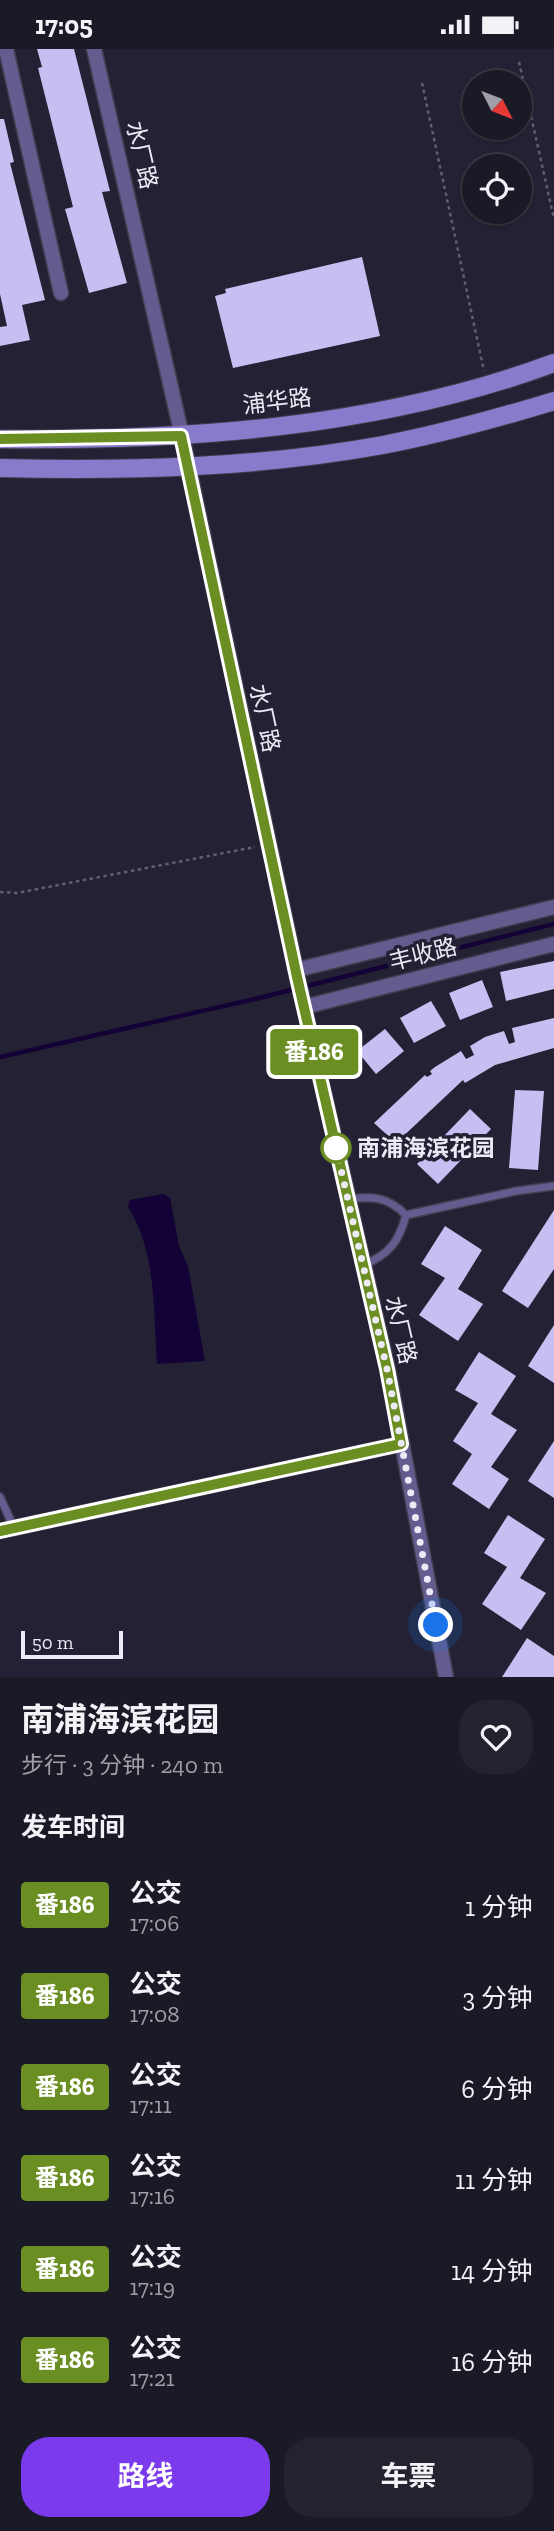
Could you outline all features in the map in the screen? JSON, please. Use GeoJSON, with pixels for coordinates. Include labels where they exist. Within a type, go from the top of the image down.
{"type":"FeatureCollection","features":[{"type":"Feature","properties":{"kind":"main road","name":"浦华路"},"geometry":{"type":"LineString","coordinates":[[0,439],[181,436],[319,421],[413,403],[554,363]]}},
{"type":"Feature","properties":{"kind":"main road"},"geometry":{"type":"LineString","coordinates":[[0,468],[188,468],[383,445],[468,427],[554,401]]}},
{"type":"Feature","properties":{"kind":"street"},"geometry":{"type":"LineString","coordinates":[[6,49],[61,293]]}},
{"type":"Feature","properties":{"kind":"street","name":"水厂路"},"geometry":{"type":"LineString","coordinates":[[94,49],[188,468],[302,1001],[363,1266],[446,1677]]}},
{"type":"Feature","properties":{"kind":"street"},"geometry":{"type":"LineString","coordinates":[[296,973],[554,907]]}},
{"type":"Feature","properties":{"kind":"street","name":"丰收路"},"geometry":{"type":"LineString","coordinates":[[302,1001],[554,944]]}},
{"type":"Feature","properties":{"kind":"street"},"geometry":{"type":"LineString","coordinates":[[7,1530],[401,1444]]}},
{"type":"Feature","properties":{"kind":"lane"},"geometry":{"type":"LineString","coordinates":[[348,1199],[382,1198],[406,1215],[516,1191],[554,1186]]}},
{"type":"Feature","properties":{"kind":"lane"},"geometry":{"type":"LineString","coordinates":[[363,1266],[384,1256],[392,1248],[401,1234],[406,1215]]}},
{"type":"Feature","properties":{"kind":"lane"},"geometry":{"type":"LineString","coordinates":[[0,1497],[7,1530]]}},
{"type":"Feature","properties":{"kind":"path"},"geometry":{"type":"LineString","coordinates":[[519,62],[554,219]]}},
{"type":"Feature","properties":{"kind":"path"},"geometry":{"type":"LineString","coordinates":[[422,83],[487,384]]}},
{"type":"Feature","properties":{"kind":"path"},"geometry":{"type":"LineString","coordinates":[[0,892],[17,893],[269,844]]}},
{"type":"Feature","properties":{"kind":"shaded area"},"geometry":{"type":"Polygon","coordinates":[[[163,1194],[170,1198],[179,1246],[188,1266],[205,1361],[157,1364],[149,1263],[144,1243],[128,1207],[130,1200],[163,1194]]]}},
{"type":"Feature","properties":{"kind":"building"},"geometry":{"type":"Polygon","coordinates":[[[37,49],[74,49],[110,191],[102,192],[127,283],[89,293],[65,209],[73,207],[38,68],[42,67],[37,49]]]}},
{"type":"Feature","properties":{"kind":"building"},"geometry":{"type":"Polygon","coordinates":[[[0,119],[4,119],[14,162],[10,163],[45,300],[22,305],[30,340],[0,346],[0,327],[7,326],[0,294],[0,119]]]}},
{"type":"Feature","properties":{"kind":"building"},"geometry":{"type":"Polygon","coordinates":[[[362,257],[380,336],[233,368],[215,296],[226,293],[225,289],[362,257]]]}},
{"type":"Feature","properties":{"kind":"building"},"geometry":{"type":"Polygon","coordinates":[[[554,961],[554,989],[506,1001],[500,972],[554,961]]]}},
{"type":"Feature","properties":{"kind":"building"},"geometry":{"type":"Polygon","coordinates":[[[482,980],[493,1007],[460,1020],[449,993],[482,980]]]}},
{"type":"Feature","properties":{"kind":"building"},"geometry":{"type":"Polygon","coordinates":[[[431,1001],[446,1026],[414,1043],[400,1018],[431,1001]]]}},
{"type":"Feature","properties":{"kind":"building"},"geometry":{"type":"Polygon","coordinates":[[[554,1018],[554,1048],[495,1065],[465,1083],[463,1080],[396,1143],[374,1123],[425,1075],[427,1077],[432,1074],[430,1071],[435,1067],[461,1051],[466,1059],[474,1055],[470,1046],[485,1037],[504,1031],[509,1044],[515,1042],[512,1028],[554,1018]]]}},
{"type":"Feature","properties":{"kind":"building"},"geometry":{"type":"Polygon","coordinates":[[[385,1029],[404,1051],[376,1074],[357,1051],[385,1029]]]}},
{"type":"Feature","properties":{"kind":"building"},"geometry":{"type":"Polygon","coordinates":[[[515,1090],[544,1091],[538,1170],[509,1168],[515,1090]]]}},
{"type":"Feature","properties":{"kind":"building"},"geometry":{"type":"Polygon","coordinates":[[[470,1109],[491,1129],[438,1184],[417,1164],[470,1109]]]}},
{"type":"Feature","properties":{"kind":"building"},"geometry":{"type":"Polygon","coordinates":[[[554,1210],[554,1269],[528,1308],[502,1291],[554,1210]]]}},
{"type":"Feature","properties":{"kind":"building"},"geometry":{"type":"Polygon","coordinates":[[[445,1226],[482,1250],[458,1289],[483,1304],[458,1341],[419,1315],[445,1278],[421,1264],[445,1226]]]}},
{"type":"Feature","properties":{"kind":"building"},"geometry":{"type":"Polygon","coordinates":[[[554,1325],[554,1383],[528,1366],[554,1325]]]}},
{"type":"Feature","properties":{"kind":"building"},"geometry":{"type":"Polygon","coordinates":[[[479,1352],[516,1376],[491,1414],[517,1430],[491,1467],[509,1479],[489,1509],[452,1484],[472,1454],[453,1441],[478,1403],[455,1390],[479,1352]]]}},
{"type":"Feature","properties":{"kind":"building"},"geometry":{"type":"Polygon","coordinates":[[[554,1441],[554,1498],[528,1481],[554,1441]]]}},
{"type":"Feature","properties":{"kind":"building"},"geometry":{"type":"Polygon","coordinates":[[[508,1515],[545,1539],[520,1578],[546,1593],[521,1630],[482,1604],[507,1567],[484,1553],[508,1515]]]}},
{"type":"Feature","properties":{"kind":"building"},"geometry":{"type":"Polygon","coordinates":[[[527,1638],[554,1656],[554,1677],[502,1677],[527,1638]]]}},
{"type":"Feature","properties":{"kind":"waterway"},"geometry":{"type":"LineString","coordinates":[[0,1057],[259,998],[554,924]]}},
{"type":"Feature","properties":{"kind":"bus line","name":"番186"},"geometry":{"type":"LineString","coordinates":[[0,439],[181,436],[297,977],[387,1369],[401,1444],[0,1531]]}},
{"type":"Feature","properties":{"kind":"place","name":"南浦海滨花园"},"geometry":{"type":"Point","coordinates":[336,1148]}},
{"type":"Feature","properties":{"kind":"route"},"geometry":{"type":"LineString","coordinates":[[336,1148],[387,1369],[436,1625]]}}]}
